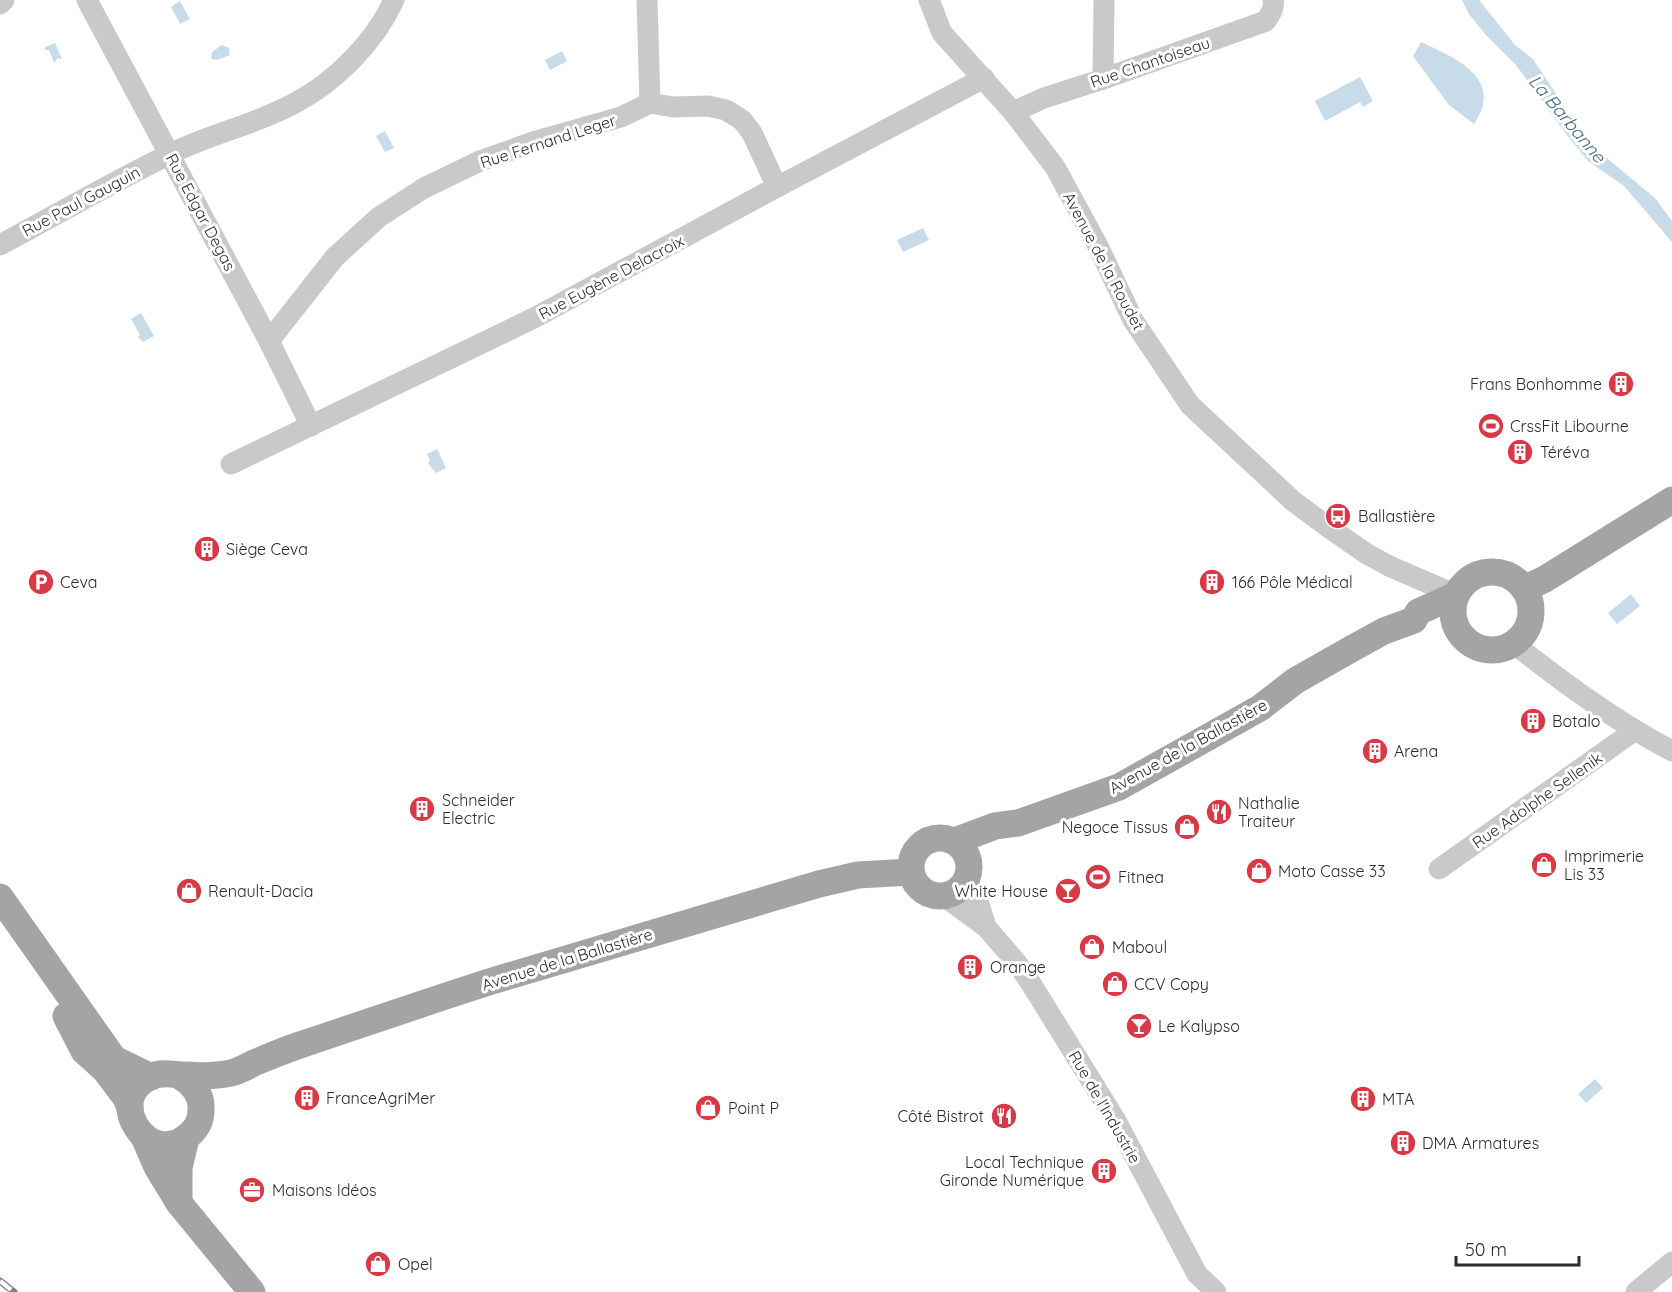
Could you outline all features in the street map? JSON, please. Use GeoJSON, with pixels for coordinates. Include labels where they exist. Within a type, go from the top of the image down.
{"type":"FeatureCollection","features":[{"type":"Feature","properties":{"kind":"main road"},"geometry":{"type":"LineString","coordinates":[[1524,589],[1545,579],[1672,500]]}},
{"type":"Feature","properties":{"kind":"main road"},"geometry":{"type":"LineString","coordinates":[[1482,573],[1506,574],[1524,589],[1529,598],[1530,618],[1527,628],[1514,644],[1496,650],[1478,648],[1466,642],[1455,627],[1452,614],[1456,595],[1462,585],[1471,578],[1482,573]]}},
{"type":"Feature","properties":{"kind":"main road","name":"Avenue de la Ballastière"},"geometry":{"type":"LineString","coordinates":[[955,842],[995,826],[1017,823],[1119,787],[1260,708],[1295,681],[1384,631],[1456,595]]}},
{"type":"Feature","properties":{"kind":"main road"},"geometry":{"type":"LineString","coordinates":[[1416,616],[1423,624],[1455,627]]}},
{"type":"Feature","properties":{"kind":"main road","name":"Avenue de la Ballastière"},"geometry":{"type":"LineString","coordinates":[[968,873],[993,842],[1017,823]]}},
{"type":"Feature","properties":{"kind":"main road"},"geometry":{"type":"LineString","coordinates":[[933,838],[944,838],[955,842],[968,856],[968,873],[958,891],[945,897],[933,897],[923,892],[915,883],[911,872],[911,861],[915,851],[923,843],[933,838]]}},
{"type":"Feature","properties":{"kind":"main road","name":"Avenue de la Ballastière"},"geometry":{"type":"LineString","coordinates":[[177,1075],[231,1073],[284,1050],[490,982],[819,884],[858,875],[911,872]]}},
{"type":"Feature","properties":{"kind":"main road"},"geometry":{"type":"LineString","coordinates":[[0,897],[114,1059],[151,1077]]}},
{"type":"Feature","properties":{"kind":"main road"},"geometry":{"type":"LineString","coordinates":[[0,922],[72,1025],[84,1050],[105,1070],[126,1098],[130,1108]]}},
{"type":"Feature","properties":{"kind":"main road"},"geometry":{"type":"LineString","coordinates":[[167,1073],[177,1075],[187,1080],[195,1088],[200,1098],[200,1120],[186,1138],[176,1143],[154,1142],[144,1137],[136,1129],[131,1119],[131,1100],[138,1087],[151,1077],[167,1073]]}},
{"type":"Feature","properties":{"kind":"main road","name":"Avenue de la Ballastière"},"geometry":{"type":"LineString","coordinates":[[201,1109],[231,1073]]}},
{"type":"Feature","properties":{"kind":"main road"},"geometry":{"type":"LineString","coordinates":[[144,1137],[157,1167],[179,1203],[252,1292]]}},
{"type":"Feature","properties":{"kind":"main road"},"geometry":{"type":"LineString","coordinates":[[179,1203],[179,1168],[186,1138]]}},
{"type":"Feature","properties":{"kind":"street"},"geometry":{"type":"LineString","coordinates":[[0,4],[4,0]]}},
{"type":"Feature","properties":{"kind":"street","name":"Rue Edgar Degas"},"geometry":{"type":"LineString","coordinates":[[87,0],[269,341],[311,426]]}},
{"type":"Feature","properties":{"kind":"street","name":"Rue Paul Gauguin"},"geometry":{"type":"LineString","coordinates":[[0,245],[170,154],[293,104],[319,88],[371,38],[394,0]]}},
{"type":"Feature","properties":{"kind":"street"},"geometry":{"type":"LineString","coordinates":[[647,0],[650,103],[673,107],[708,106],[726,110],[742,120],[752,133],[777,187]]}},
{"type":"Feature","properties":{"kind":"street","name":"Avenue de la Roudet"},"geometry":{"type":"LineString","coordinates":[[929,0],[942,33],[1013,111],[1055,167],[1098,246],[1133,320],[1190,405],[1293,501],[1367,554],[1417,580],[1456,595]]}},
{"type":"Feature","properties":{"kind":"street"},"geometry":{"type":"LineString","coordinates":[[1103,79],[1104,0]]}},
{"type":"Feature","properties":{"kind":"street","name":"Rue Chantoiseau"},"geometry":{"type":"LineString","coordinates":[[1013,111],[1044,98],[1266,21],[1271,14],[1273,0]]}},
{"type":"Feature","properties":{"kind":"street","name":"Rue Eugène Delacroix"},"geometry":{"type":"LineString","coordinates":[[231,464],[534,318],[984,78]]}},
{"type":"Feature","properties":{"kind":"street","name":"Rue Fernand Leger"},"geometry":{"type":"LineString","coordinates":[[269,341],[335,257],[379,218],[424,188],[480,161],[555,135],[621,117],[650,103]]}},
{"type":"Feature","properties":{"kind":"street"},"geometry":{"type":"LineString","coordinates":[[1416,616],[1417,580]]}},
{"type":"Feature","properties":{"kind":"street"},"geometry":{"type":"LineString","coordinates":[[1514,644],[1634,731],[1672,751]]}},
{"type":"Feature","properties":{"kind":"street","name":"Rue Adolphe Sellenik"},"geometry":{"type":"LineString","coordinates":[[1439,869],[1634,731]]}},
{"type":"Feature","properties":{"kind":"street","name":"Rue de l'Industrie"},"geometry":{"type":"LineString","coordinates":[[968,873],[986,927]]}},
{"type":"Feature","properties":{"kind":"street","name":"Rue de l'Industrie"},"geometry":{"type":"LineString","coordinates":[[945,897],[986,927],[1017,963],[1115,1119],[1197,1274],[1216,1292]]}},
{"type":"Feature","properties":{"kind":"street"},"geometry":{"type":"LineString","coordinates":[[1636,1292],[1672,1262]]}},
{"type":"Feature","properties":{"kind":"water","name":"La Barbanne"},"geometry":{"type":"Polygon","coordinates":[[[1462,0],[1479,0],[1515,45],[1533,59],[1580,130],[1608,159],[1655,198],[1672,221],[1672,242],[1624,186],[1588,161],[1516,65],[1469,14],[1462,0]]]}},
{"type":"Feature","properties":{"kind":"water"},"geometry":{"type":"Polygon","coordinates":[[[180,1],[190,19],[180,24],[171,7],[180,1]]]}},
{"type":"Feature","properties":{"kind":"water"},"geometry":{"type":"Polygon","coordinates":[[[1421,42],[1461,63],[1480,82],[1484,94],[1482,108],[1474,124],[1449,105],[1413,56],[1421,42]]]}},
{"type":"Feature","properties":{"kind":"water"},"geometry":{"type":"Polygon","coordinates":[[[55,43],[62,59],[58,58],[54,63],[49,50],[45,50],[45,47],[55,43]]]}},
{"type":"Feature","properties":{"kind":"water"},"geometry":{"type":"Polygon","coordinates":[[[222,45],[229,48],[230,55],[217,60],[211,59],[212,52],[222,45]]]}},
{"type":"Feature","properties":{"kind":"water"},"geometry":{"type":"Polygon","coordinates":[[[562,51],[567,61],[550,70],[545,60],[562,51]]]}},
{"type":"Feature","properties":{"kind":"water"},"geometry":{"type":"Polygon","coordinates":[[[1360,77],[1373,101],[1363,107],[1360,102],[1325,121],[1315,101],[1360,77]]]}},
{"type":"Feature","properties":{"kind":"water"},"geometry":{"type":"Polygon","coordinates":[[[385,131],[394,148],[385,152],[376,136],[385,131]]]}},
{"type":"Feature","properties":{"kind":"water"},"geometry":{"type":"Polygon","coordinates":[[[923,228],[929,240],[903,252],[897,240],[923,228]]]}},
{"type":"Feature","properties":{"kind":"water"},"geometry":{"type":"Polygon","coordinates":[[[141,313],[154,336],[143,342],[138,337],[140,335],[131,319],[141,313]]]}},
{"type":"Feature","properties":{"kind":"water"},"geometry":{"type":"Polygon","coordinates":[[[437,449],[446,468],[436,473],[428,463],[430,461],[427,454],[437,449]]]}},
{"type":"Feature","properties":{"kind":"water"},"geometry":{"type":"Polygon","coordinates":[[[1631,594],[1640,606],[1617,624],[1608,613],[1631,594]]]}},
{"type":"Feature","properties":{"kind":"water"},"geometry":{"type":"Polygon","coordinates":[[[1595,1079],[1603,1088],[1586,1103],[1578,1094],[1595,1079]]]}},
{"type":"Feature","properties":{"kind":"railway"},"geometry":{"type":"LineString","coordinates":[[0,1281],[14,1292]]}},
{"type":"Feature","properties":{"kind":"place","name":"Frans Bonhomme"},"geometry":{"type":"Point","coordinates":[1621,384]}},
{"type":"Feature","properties":{"kind":"place","name":"CrssFit Libourne"},"geometry":{"type":"Point","coordinates":[1491,426]}},
{"type":"Feature","properties":{"kind":"place","name":"Téréva"},"geometry":{"type":"Point","coordinates":[1520,452]}},
{"type":"Feature","properties":{"kind":"place","name":"Ballastière"},"geometry":{"type":"Point","coordinates":[1338,516]}},
{"type":"Feature","properties":{"kind":"place","name":"Siège Ceva"},"geometry":{"type":"Point","coordinates":[207,549]}},
{"type":"Feature","properties":{"kind":"place","name":"Ceva"},"geometry":{"type":"Point","coordinates":[41,582]}},
{"type":"Feature","properties":{"kind":"place","name":"166 Pôle Médical"},"geometry":{"type":"Point","coordinates":[1212,582]}},
{"type":"Feature","properties":{"kind":"place","name":"Botalo"},"geometry":{"type":"Point","coordinates":[1533,721]}},
{"type":"Feature","properties":{"kind":"place","name":"Arena"},"geometry":{"type":"Point","coordinates":[1375,751]}},
{"type":"Feature","properties":{"kind":"place","name":"Schneider Electric"},"geometry":{"type":"Point","coordinates":[422,809]}},
{"type":"Feature","properties":{"kind":"place","name":"Nathalie Traiteur"},"geometry":{"type":"Point","coordinates":[1219,812]}},
{"type":"Feature","properties":{"kind":"place","name":"Negoce Tissus"},"geometry":{"type":"Point","coordinates":[1187,827]}},
{"type":"Feature","properties":{"kind":"place","name":"Imprimerie Lis 33"},"geometry":{"type":"Point","coordinates":[1544,865]}},
{"type":"Feature","properties":{"kind":"place","name":"Moto Casse 33"},"geometry":{"type":"Point","coordinates":[1259,871]}},
{"type":"Feature","properties":{"kind":"place","name":"Fitnea"},"geometry":{"type":"Point","coordinates":[1098,877]}},
{"type":"Feature","properties":{"kind":"place","name":"Renault-Dacia"},"geometry":{"type":"Point","coordinates":[189,891]}},
{"type":"Feature","properties":{"kind":"place","name":"White House"},"geometry":{"type":"Point","coordinates":[1068,891]}},
{"type":"Feature","properties":{"kind":"place","name":"Maboul"},"geometry":{"type":"Point","coordinates":[1092,947]}},
{"type":"Feature","properties":{"kind":"place","name":"Orange"},"geometry":{"type":"Point","coordinates":[970,967]}},
{"type":"Feature","properties":{"kind":"place","name":"CCV Copy"},"geometry":{"type":"Point","coordinates":[1115,984]}},
{"type":"Feature","properties":{"kind":"place","name":"Le Kalypso"},"geometry":{"type":"Point","coordinates":[1139,1026]}},
{"type":"Feature","properties":{"kind":"place","name":"FranceAgriMer"},"geometry":{"type":"Point","coordinates":[307,1098]}},
{"type":"Feature","properties":{"kind":"place","name":"MTA"},"geometry":{"type":"Point","coordinates":[1363,1099]}},
{"type":"Feature","properties":{"kind":"place","name":"Point P"},"geometry":{"type":"Point","coordinates":[708,1108]}},
{"type":"Feature","properties":{"kind":"place","name":"Côté Bistrot"},"geometry":{"type":"Point","coordinates":[1004,1116]}},
{"type":"Feature","properties":{"kind":"place","name":"DMA Armatures"},"geometry":{"type":"Point","coordinates":[1403,1143]}},
{"type":"Feature","properties":{"kind":"place","name":"Local Technique Gironde Numérique"},"geometry":{"type":"Point","coordinates":[1104,1171]}},
{"type":"Feature","properties":{"kind":"place","name":"Maisons Idéos"},"geometry":{"type":"Point","coordinates":[252,1190]}},
{"type":"Feature","properties":{"kind":"place","name":"Opel"},"geometry":{"type":"Point","coordinates":[378,1264]}}]}
